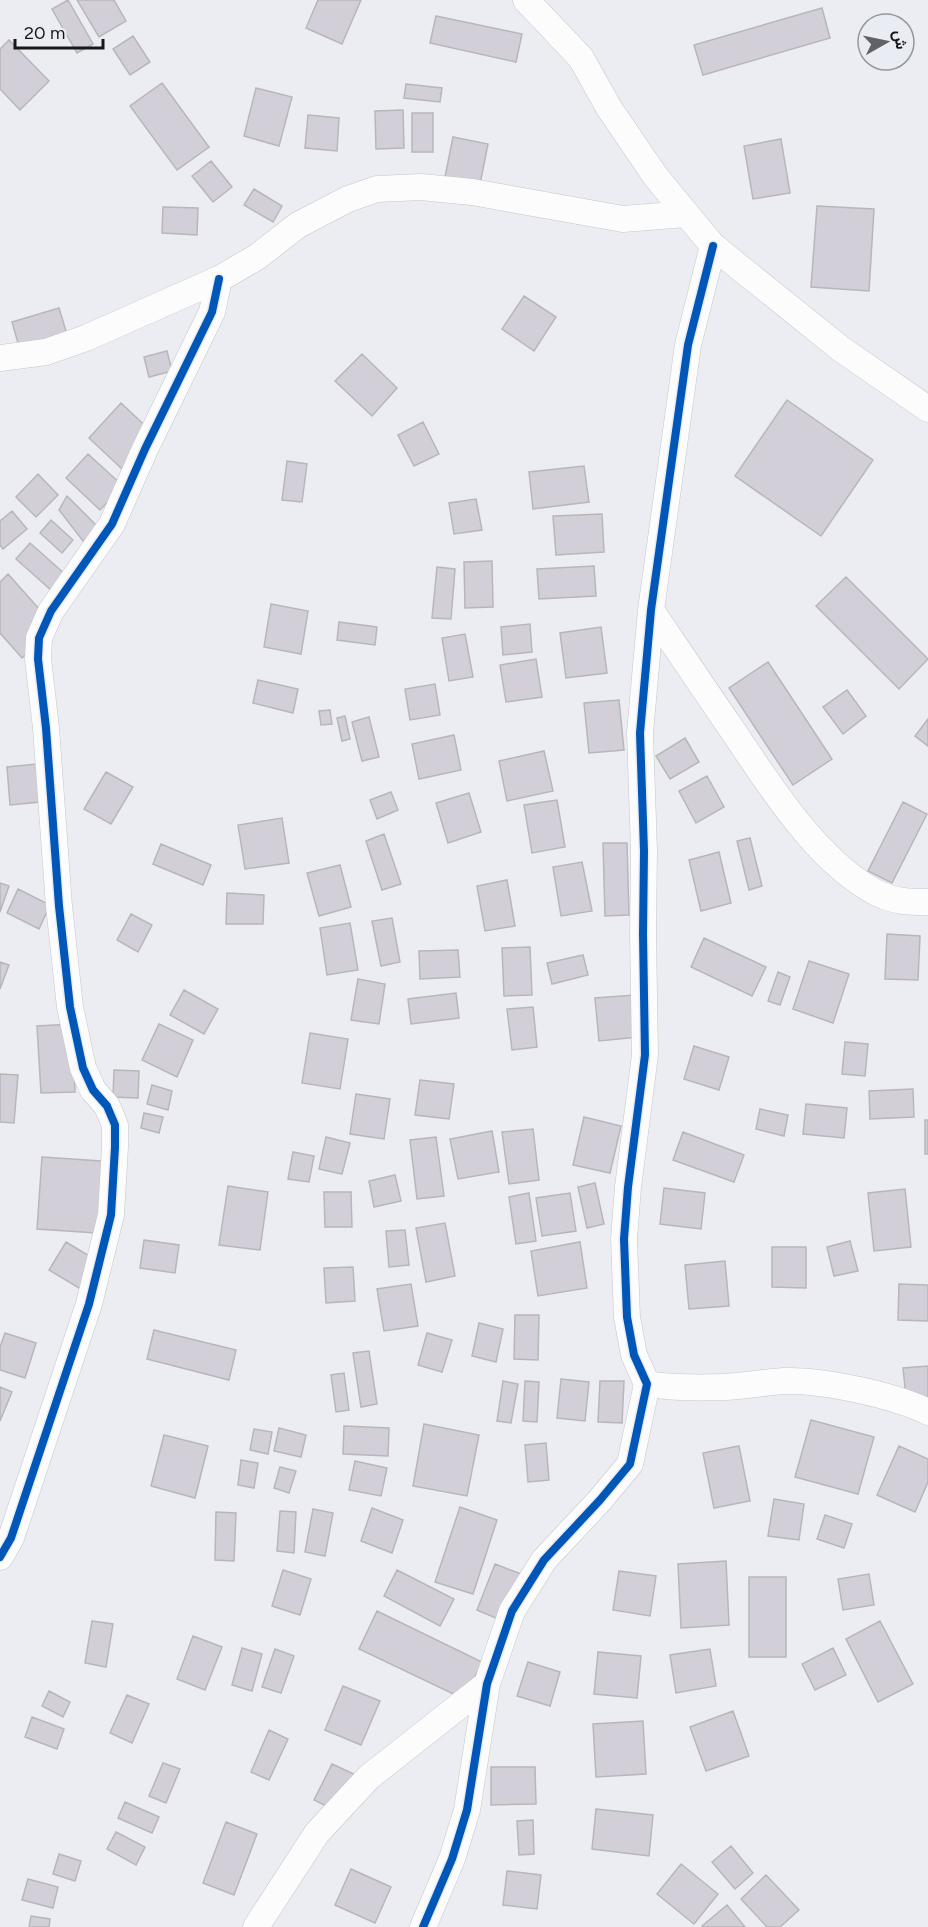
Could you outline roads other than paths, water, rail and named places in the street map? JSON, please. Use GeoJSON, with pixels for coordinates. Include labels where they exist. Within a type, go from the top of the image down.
{"type":"FeatureCollection","features":[{"type":"Feature","properties":{"kind":"street"},"geometry":{"type":"LineString","coordinates":[[526,0],[581,58],[616,118],[656,177],[713,246],[842,349],[928,409]]}},
{"type":"Feature","properties":{"kind":"street"},"geometry":{"type":"LineString","coordinates":[[0,358],[46,352],[86,338],[219,279],[257,257],[298,225],[348,199],[377,189],[421,187],[472,192],[623,219],[686,214]]}},
{"type":"Feature","properties":{"kind":"street"},"geometry":{"type":"LineString","coordinates":[[423,1927],[452,1859],[467,1810],[487,1684],[512,1611],[544,1560],[630,1464],[647,1384],[634,1355],[627,1317],[624,1239],[627,1187],[645,1055],[643,934],[645,850],[640,733],[651,610],[688,345],[713,246]]}},
{"type":"Feature","properties":{"kind":"street"},"geometry":{"type":"LineString","coordinates":[[0,1557],[10,1538],[89,1304],[111,1215],[116,1147],[115,1125],[106,1106],[93,1090],[83,1068],[69,1007],[46,728],[38,659],[39,638],[51,611],[112,524],[145,449],[212,312],[219,279]]}},
{"type":"Feature","properties":{"kind":"street"},"geometry":{"type":"LineString","coordinates":[[651,610],[767,782],[823,851],[861,883],[880,894],[901,903],[928,902]]}},
{"type":"Feature","properties":{"kind":"street"},"geometry":{"type":"LineString","coordinates":[[647,1384],[676,1388],[797,1382],[872,1393],[916,1406],[928,1412]]}},
{"type":"Feature","properties":{"kind":"street"},"geometry":{"type":"LineString","coordinates":[[256,1927],[317,1833],[369,1776],[487,1684]]}}]}
